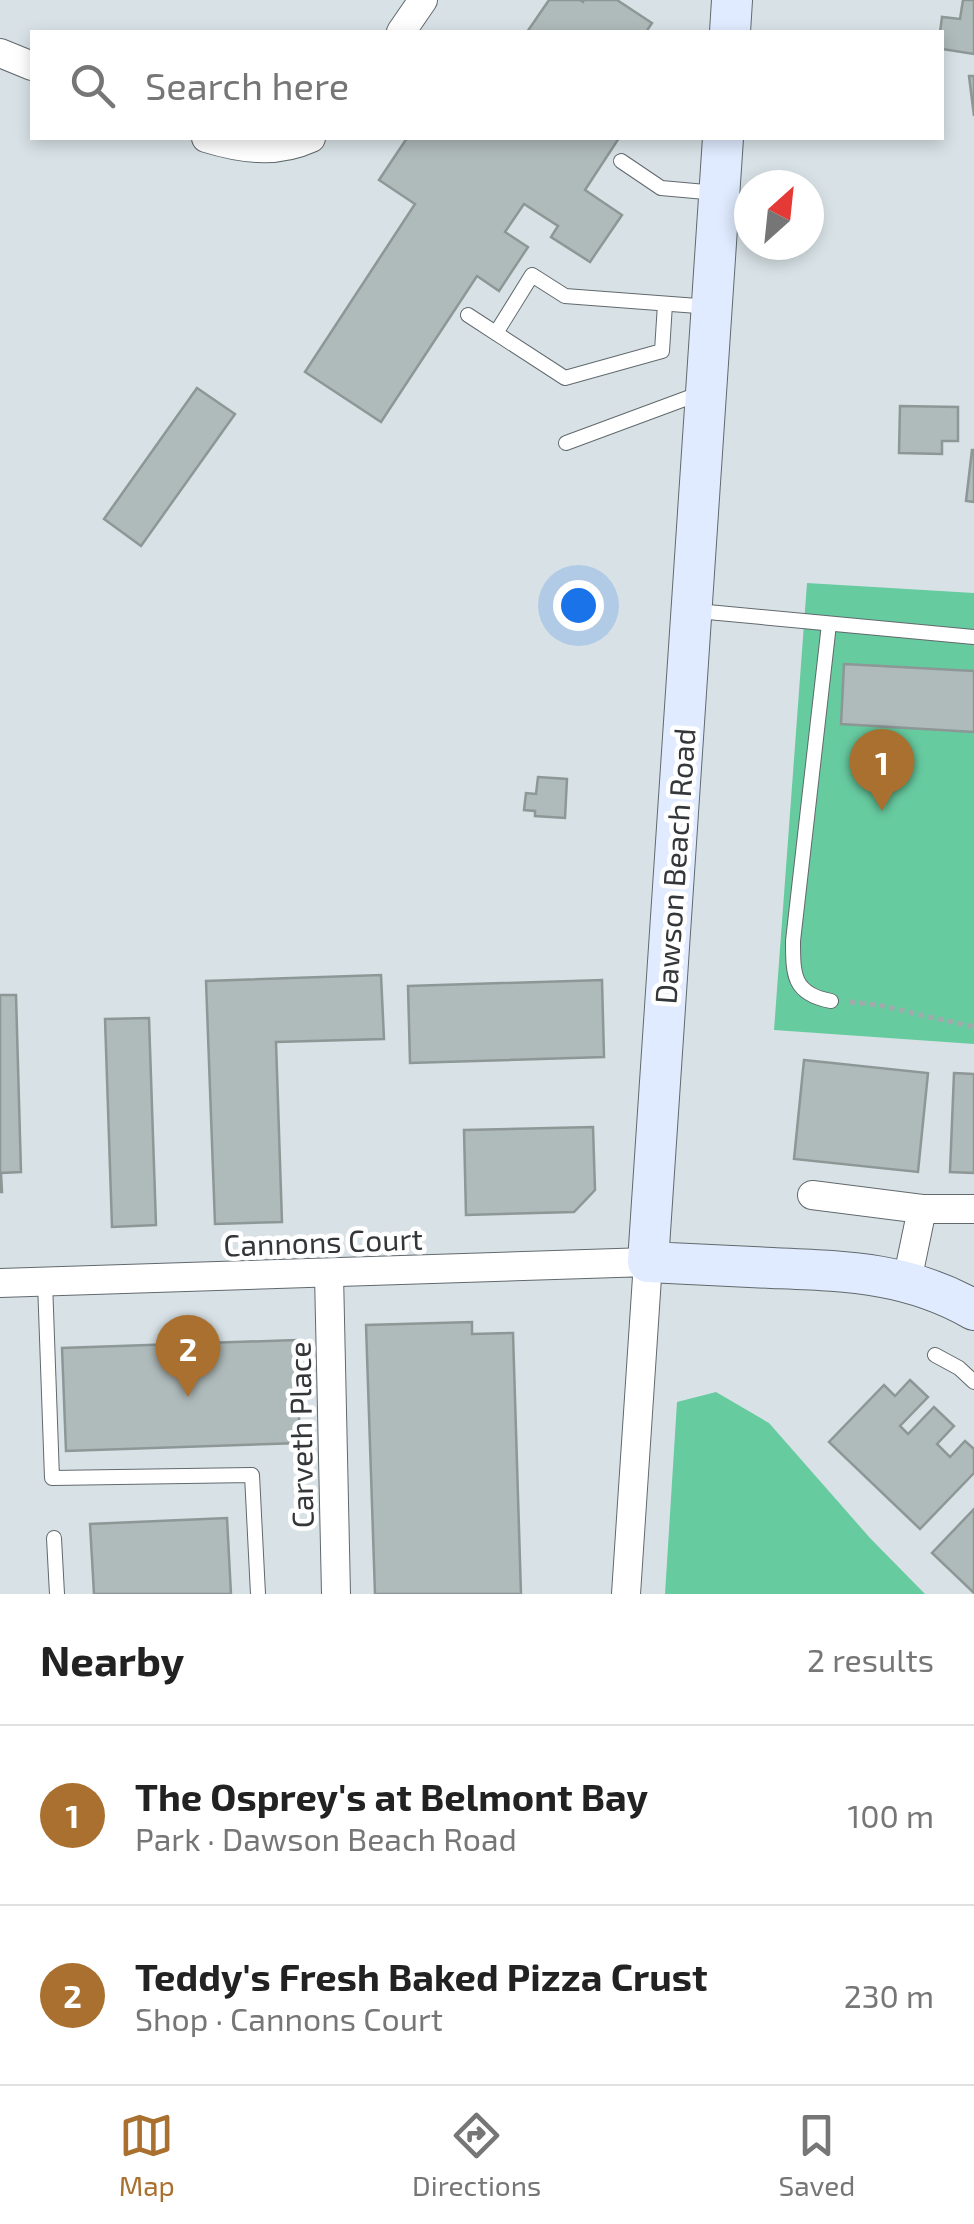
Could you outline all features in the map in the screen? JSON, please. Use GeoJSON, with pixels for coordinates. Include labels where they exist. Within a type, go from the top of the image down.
{"type":"FeatureCollection","features":[{"type":"Feature","properties":{"kind":"street"},"geometry":{"type":"LineString","coordinates":[[403,30],[424,0]]}},
{"type":"Feature","properties":{"kind":"street"},"geometry":{"type":"LineString","coordinates":[[730,30],[732,0]]}},
{"type":"Feature","properties":{"kind":"street"},"geometry":{"type":"LineString","coordinates":[[0,53],[30,65]]}},
{"type":"Feature","properties":{"kind":"street"},"geometry":{"type":"LineString","coordinates":[[213,140],[240,148],[263,149],[304,140]]}},
{"type":"Feature","properties":{"kind":"street","name":"Dawson Beach Road"},"geometry":{"type":"LineString","coordinates":[[626,1594],[723,140]]}},
{"type":"Feature","properties":{"kind":"street"},"geometry":{"type":"LineString","coordinates":[[812,1196],[922,1208],[974,1208]]}},
{"type":"Feature","properties":{"kind":"street"},"geometry":{"type":"LineString","coordinates":[[907,1281],[922,1208]]}},
{"type":"Feature","properties":{"kind":"street"},"geometry":{"type":"LineString","coordinates":[[648,1262],[850,1271],[907,1281],[974,1310]]}},
{"type":"Feature","properties":{"kind":"street","name":"Cannons Court"},"geometry":{"type":"LineString","coordinates":[[0,1284],[648,1262]]}},
{"type":"Feature","properties":{"kind":"street","name":"Carveth Place"},"geometry":{"type":"LineString","coordinates":[[329,1274],[336,1594]]}},
{"type":"Feature","properties":{"kind":"lane"},"geometry":{"type":"LineString","coordinates":[[621,161],[661,188],[719,193]]}},
{"type":"Feature","properties":{"kind":"lane"},"geometry":{"type":"LineString","coordinates":[[496,333],[532,274],[565,296],[712,307]]}},
{"type":"Feature","properties":{"kind":"lane"},"geometry":{"type":"LineString","coordinates":[[468,315],[565,378],[662,351],[665,304]]}},
{"type":"Feature","properties":{"kind":"lane"},"geometry":{"type":"LineString","coordinates":[[566,443],[706,391]]}},
{"type":"Feature","properties":{"kind":"lane"},"geometry":{"type":"LineString","coordinates":[[691,610],[974,636]]}},
{"type":"Feature","properties":{"kind":"lane"},"geometry":{"type":"LineString","coordinates":[[829,624],[792,941],[795,977],[801,989],[831,1001]]}},
{"type":"Feature","properties":{"kind":"lane"},"geometry":{"type":"LineString","coordinates":[[45,1282],[52,1478],[252,1475],[258,1594]]}},
{"type":"Feature","properties":{"kind":"lane"},"geometry":{"type":"LineString","coordinates":[[935,1355],[973,1379]]}},
{"type":"Feature","properties":{"kind":"lane"},"geometry":{"type":"LineString","coordinates":[[54,1538],[56,1594]]}},
{"type":"Feature","properties":{"kind":"path"},"geometry":{"type":"LineString","coordinates":[[831,1001],[878,1005],[974,1027]]}},
{"type":"Feature","properties":{"kind":"green space"},"geometry":{"type":"Polygon","coordinates":[[[807,583],[974,593],[974,1044],[774,1030],[807,583]]]}},
{"type":"Feature","properties":{"kind":"green space"},"geometry":{"type":"Polygon","coordinates":[[[716,1392],[769,1423],[925,1594],[665,1594],[677,1402],[716,1392]]]}},
{"type":"Feature","properties":{"kind":"building"},"geometry":{"type":"Polygon","coordinates":[[[549,0],[617,0],[652,23],[647,30],[528,30],[549,0]]]}},
{"type":"Feature","properties":{"kind":"building"},"geometry":{"type":"Polygon","coordinates":[[[963,0],[974,0],[974,54],[944,49],[942,17],[960,19],[963,0]]]}},
{"type":"Feature","properties":{"kind":"building"},"geometry":{"type":"Polygon","coordinates":[[[969,76],[974,76],[974,116],[969,76]]]}},
{"type":"Feature","properties":{"kind":"building"},"geometry":{"type":"Polygon","coordinates":[[[406,140],[618,140],[585,190],[622,215],[590,262],[551,237],[558,226],[524,204],[505,232],[528,247],[499,291],[477,276],[381,422],[305,372],[415,204],[379,180],[406,140]]]}},
{"type":"Feature","properties":{"kind":"building"},"geometry":{"type":"Polygon","coordinates":[[[197,388],[235,414],[141,546],[104,519],[197,388]]]}},
{"type":"Feature","properties":{"kind":"building"},"geometry":{"type":"Polygon","coordinates":[[[900,406],[958,407],[958,441],[942,441],[942,454],[899,453],[900,406]]]}},
{"type":"Feature","properties":{"kind":"building"},"geometry":{"type":"Polygon","coordinates":[[[974,450],[974,502],[966,501],[974,450]]]}},
{"type":"Feature","properties":{"kind":"building"},"geometry":{"type":"Polygon","coordinates":[[[844,664],[974,671],[974,732],[841,724],[844,664]]]}},
{"type":"Feature","properties":{"kind":"building"},"geometry":{"type":"Polygon","coordinates":[[[538,777],[567,779],[565,818],[535,816],[535,811],[524,810],[526,793],[536,794],[538,777]]]}},
{"type":"Feature","properties":{"kind":"building"},"geometry":{"type":"Polygon","coordinates":[[[381,975],[384,1039],[276,1042],[282,1222],[215,1224],[206,981],[381,975]]]}},
{"type":"Feature","properties":{"kind":"building"},"geometry":{"type":"Polygon","coordinates":[[[602,980],[604,1057],[410,1063],[408,986],[602,980]]]}},
{"type":"Feature","properties":{"kind":"building"},"geometry":{"type":"Polygon","coordinates":[[[0,995],[16,995],[21,1172],[1,1173],[2,1192],[0,1192],[0,995]]]}},
{"type":"Feature","properties":{"kind":"building"},"geometry":{"type":"Polygon","coordinates":[[[149,1018],[156,1225],[112,1227],[105,1019],[149,1018]]]}},
{"type":"Feature","properties":{"kind":"building"},"geometry":{"type":"Polygon","coordinates":[[[804,1060],[928,1073],[918,1172],[794,1159],[804,1060]]]}},
{"type":"Feature","properties":{"kind":"building"},"geometry":{"type":"Polygon","coordinates":[[[954,1073],[974,1074],[974,1173],[950,1172],[954,1073]]]}},
{"type":"Feature","properties":{"kind":"building"},"geometry":{"type":"Polygon","coordinates":[[[593,1127],[595,1190],[574,1212],[466,1215],[464,1130],[593,1127]]]}},
{"type":"Feature","properties":{"kind":"building"},"geometry":{"type":"Polygon","coordinates":[[[472,1322],[472,1334],[513,1333],[521,1594],[375,1594],[366,1325],[472,1322]]]}},
{"type":"Feature","properties":{"kind":"building"},"geometry":{"type":"Polygon","coordinates":[[[296,1340],[300,1443],[66,1451],[62,1348],[296,1340]]]}},
{"type":"Feature","properties":{"kind":"building"},"geometry":{"type":"Polygon","coordinates":[[[910,1380],[928,1397],[900,1426],[908,1434],[934,1407],[954,1426],[937,1444],[950,1457],[965,1441],[974,1449],[974,1473],[920,1529],[829,1442],[884,1385],[895,1396],[910,1380]]]}},
{"type":"Feature","properties":{"kind":"building"},"geometry":{"type":"Polygon","coordinates":[[[974,1509],[974,1593],[932,1553],[974,1509]]]}},
{"type":"Feature","properties":{"kind":"building"},"geometry":{"type":"Polygon","coordinates":[[[227,1518],[231,1594],[94,1594],[90,1524],[227,1518]]]}},
{"type":"Feature","properties":{"kind":"place","name":"The Osprey's at Belmont Bay"},"geometry":{"type":"Point","coordinates":[882,811]}},
{"type":"Feature","properties":{"kind":"place","name":"Teddy's Fresh Baked Pizza Crust"},"geometry":{"type":"Point","coordinates":[188,1397]}}]}
